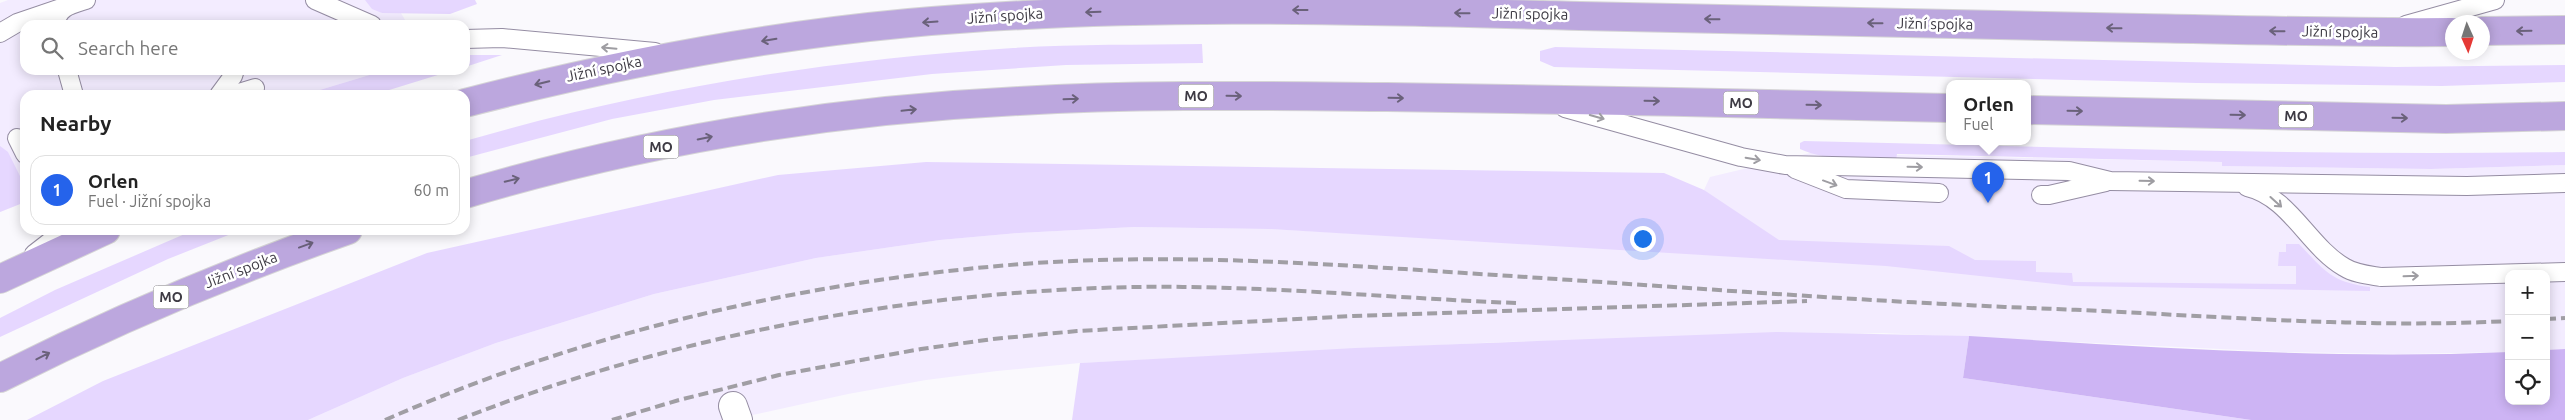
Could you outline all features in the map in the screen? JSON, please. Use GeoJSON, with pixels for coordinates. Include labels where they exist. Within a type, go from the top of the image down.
{"type":"FeatureCollection","features":[{"type":"Feature","properties":{"kind":"highway","name":"Jižní spojka"},"geometry":{"type":"LineString","coordinates":[[470,102],[560,79],[675,54],[791,36],[907,23],[1141,10],[1348,10],[2378,33],[2445,32]]}},
{"type":"Feature","properties":{"kind":"highway"},"geometry":{"type":"LineString","coordinates":[[2490,31],[2565,30]]}},
{"type":"Feature","properties":{"kind":"highway","name":"MO"},"geometry":{"type":"LineString","coordinates":[[470,193],[619,154],[721,135],[861,115],[1017,101],[1196,96],[1533,99],[1946,108]]}},
{"type":"Feature","properties":{"kind":"highway","name":"MO"},"geometry":{"type":"LineString","coordinates":[[2031,110],[2446,119],[2565,116]]}},
{"type":"Feature","properties":{"kind":"highway"},"geometry":{"type":"LineString","coordinates":[[3,278],[95,235]]}},
{"type":"Feature","properties":{"kind":"highway","name":"Jižní spojka"},"geometry":{"type":"LineString","coordinates":[[0,378],[75,340],[170,297],[335,235]]}},
{"type":"Feature","properties":{"kind":"lane"},"geometry":{"type":"LineString","coordinates":[[26,20],[86,0]]}},
{"type":"Feature","properties":{"kind":"lane"},"geometry":{"type":"LineString","coordinates":[[315,0],[361,20]]}},
{"type":"Feature","properties":{"kind":"lane"},"geometry":{"type":"LineString","coordinates":[[2378,33],[2495,0]]}},
{"type":"Feature","properties":{"kind":"lane"},"geometry":{"type":"LineString","coordinates":[[56,20],[57,15],[64,7]]}},
{"type":"Feature","properties":{"kind":"lane"},"geometry":{"type":"LineString","coordinates":[[0,33],[20,22]]}},
{"type":"Feature","properties":{"kind":"lane"},"geometry":{"type":"LineString","coordinates":[[470,39],[502,38],[675,54]]}},
{"type":"Feature","properties":{"kind":"lane"},"geometry":{"type":"LineString","coordinates":[[68,75],[73,90]]}},
{"type":"Feature","properties":{"kind":"lane"},"geometry":{"type":"LineString","coordinates":[[223,90],[233,75]]}},
{"type":"Feature","properties":{"kind":"lane"},"geometry":{"type":"LineString","coordinates":[[248,90],[255,88]]}},
{"type":"Feature","properties":{"kind":"lane"},"geometry":{"type":"LineString","coordinates":[[1533,99],[1741,157],[1785,165],[2069,170],[2110,181]]}},
{"type":"Feature","properties":{"kind":"lane"},"geometry":{"type":"LineString","coordinates":[[17,138],[20,144]]}},
{"type":"Feature","properties":{"kind":"lane"},"geometry":{"type":"LineString","coordinates":[[1785,165],[1846,189],[1939,193]]}},
{"type":"Feature","properties":{"kind":"lane"},"geometry":{"type":"LineString","coordinates":[[2041,195],[2050,195],[2110,181],[2467,186],[2565,183]]}},
{"type":"Feature","properties":{"kind":"lane"},"geometry":{"type":"LineString","coordinates":[[2232,183],[2267,194],[2329,257],[2346,268],[2361,274],[2381,277],[2565,272]]}},
{"type":"Feature","properties":{"kind":"lane"},"geometry":{"type":"LineString","coordinates":[[3,278],[59,235]]}},
{"type":"Feature","properties":{"kind":"shaded area"},"geometry":{"type":"Polygon","coordinates":[[[8,0],[365,0],[382,13],[401,13],[405,20],[20,20],[20,75],[369,75],[320,90],[20,90],[20,204],[0,212],[0,3],[8,0]]]}},
{"type":"Feature","properties":{"kind":"shaded area"},"geometry":{"type":"Polygon","coordinates":[[[365,0],[475,0],[477,4],[450,14],[382,13],[372,9],[365,0]]]}},
{"type":"Feature","properties":{"kind":"shaded area"},"geometry":{"type":"Polygon","coordinates":[[[1202,44],[1203,63],[1066,65],[932,74],[714,100],[612,119],[470,157],[470,140],[600,106],[668,92],[805,69],[874,60],[1013,48],[1202,44]]]}},
{"type":"Feature","properties":{"kind":"shaded area"},"geometry":{"type":"Polygon","coordinates":[[[1555,47],[2395,67],[2565,65],[2565,82],[2442,86],[2197,83],[1554,67],[1540,61],[1540,51],[1555,47]]]}},
{"type":"Feature","properties":{"kind":"shaded area"},"geometry":{"type":"Polygon","coordinates":[[[470,55],[502,55],[470,65],[470,55]]]}},
{"type":"Feature","properties":{"kind":"shaded area"},"geometry":{"type":"Polygon","coordinates":[[[369,75],[438,75],[389,90],[320,90],[369,75]]]}},
{"type":"Feature","properties":{"kind":"shaded area"},"geometry":{"type":"Polygon","coordinates":[[[1804,141],[2280,152],[2565,152],[2565,165],[2431,169],[2222,166],[2222,162],[1897,154],[1896,160],[1860,160],[1835,158],[1811,153],[1800,149],[1800,143],[1804,141]]]}},
{"type":"Feature","properties":{"kind":"shaded area"},"geometry":{"type":"Polygon","coordinates":[[[0,146],[8,152],[20,176],[20,204],[0,212],[0,146]]]}},
{"type":"Feature","properties":{"kind":"shaded area"},"geometry":{"type":"Polygon","coordinates":[[[1810,153],[2222,162],[2222,166],[2431,169],[2565,165],[2565,349],[2550,350],[2550,270],[2505,270],[2505,352],[2400,354],[2283,352],[1883,333],[1501,342],[1080,363],[997,371],[926,380],[848,394],[730,420],[308,420],[403,378],[496,343],[654,294],[816,258],[940,240],[1019,233],[1134,227],[1269,229],[1769,256],[1704,190],[1710,177],[1810,153]]]}},
{"type":"Feature","properties":{"kind":"shaded area"},"geometry":{"type":"Polygon","coordinates":[[[926,162],[1664,173],[1704,190],[1779,240],[1949,246],[1975,260],[2036,261],[2036,272],[2072,273],[2073,282],[2296,284],[2296,266],[2278,266],[2279,252],[2286,252],[2286,244],[2299,244],[2330,274],[2346,282],[2370,287],[2370,291],[2073,286],[1886,266],[1269,229],[1134,227],[1019,233],[940,240],[816,258],[654,294],[496,343],[403,378],[308,420],[27,420],[103,381],[427,253],[778,175],[926,162]]]}},
{"type":"Feature","properties":{"kind":"shaded area"},"geometry":{"type":"Polygon","coordinates":[[[182,235],[228,235],[168,259],[0,337],[0,318],[55,290],[182,235]]]}},
{"type":"Feature","properties":{"kind":"shaded area"},"geometry":{"type":"Polygon","coordinates":[[[1776,332],[1969,336],[1963,378],[2251,420],[1072,420],[1080,363],[1355,348],[1776,332]]]}},
{"type":"Feature","properties":{"kind":"shaded area"},"geometry":{"type":"Polygon","coordinates":[[[1969,336],[2239,351],[2374,354],[2505,352],[2505,405],[2550,405],[2550,350],[2565,349],[2565,420],[2251,420],[1963,378],[1969,336]]]}},
{"type":"Feature","properties":{"kind":"railway"},"geometry":{"type":"LineString","coordinates":[[385,420],[461,389],[538,361],[617,336],[697,315],[859,283],[940,272],[1022,264],[1081,261],[1140,259],[1259,261],[1776,294],[2282,320],[2396,323],[2505,321]]}},
{"type":"Feature","properties":{"kind":"railway"},"geometry":{"type":"LineString","coordinates":[[458,420],[539,390],[621,364],[705,342],[789,324],[875,309],[961,298],[1047,291],[1181,287],[1277,290],[1516,303]]}},
{"type":"Feature","properties":{"kind":"railway"},"geometry":{"type":"LineString","coordinates":[[612,420],[679,400],[779,375],[921,349],[993,339],[1077,331],[1353,316],[1807,301]]}},
{"type":"Feature","properties":{"kind":"railway"},"geometry":{"type":"LineString","coordinates":[[2550,319],[2565,318]]}},
{"type":"Feature","properties":{"kind":"place","name":"Orlen"},"geometry":{"type":"Point","coordinates":[1988,203]}}]}
